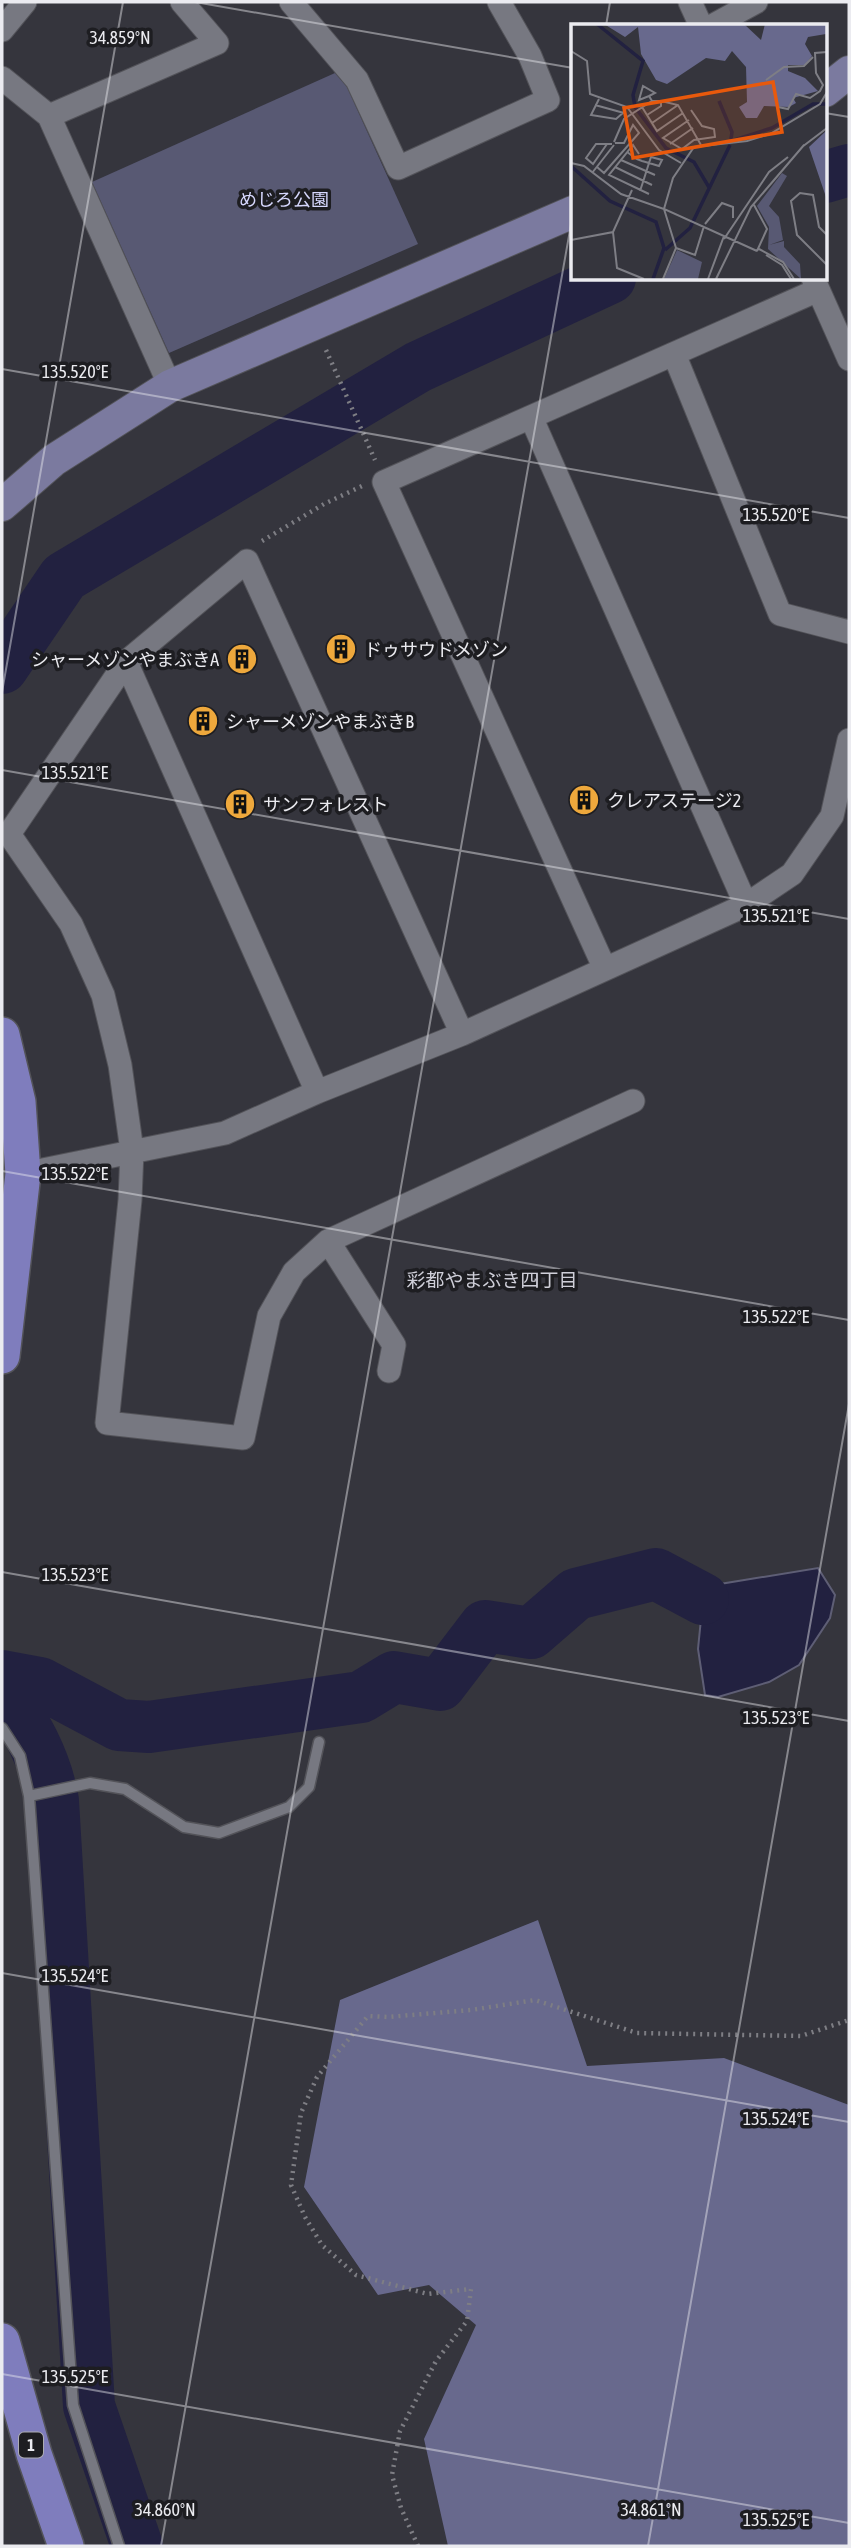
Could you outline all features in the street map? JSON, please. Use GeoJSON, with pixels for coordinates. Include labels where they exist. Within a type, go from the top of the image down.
{"type":"FeatureCollection","features":[{"type":"Feature","properties":{"kind":"main road"},"geometry":{"type":"LineString","coordinates":[[2,1035],[18,1102],[23,1174],[2,1356]]}},
{"type":"Feature","properties":{"kind":"main road","name":"1"},"geometry":{"type":"LineString","coordinates":[[2,2341],[34,2454],[66,2546]]}},
{"type":"Feature","properties":{"kind":"street"},"geometry":{"type":"LineString","coordinates":[[2,30],[25,2]]}},
{"type":"Feature","properties":{"kind":"street"},"geometry":{"type":"LineString","coordinates":[[49,116],[217,43],[182,2]]}},
{"type":"Feature","properties":{"kind":"street"},"geometry":{"type":"LineString","coordinates":[[291,2],[357,80],[398,168],[548,100],[530,56],[499,2]]}},
{"type":"Feature","properties":{"kind":"street"},"geometry":{"type":"LineString","coordinates":[[691,2],[700,24]]}},
{"type":"Feature","properties":{"kind":"street"},"geometry":{"type":"LineString","coordinates":[[716,24],[756,2]]}},
{"type":"Feature","properties":{"kind":"street"},"geometry":{"type":"LineString","coordinates":[[826,90],[849,72]]}},
{"type":"Feature","properties":{"kind":"street"},"geometry":{"type":"LineString","coordinates":[[2,78],[49,116],[170,386]]}},
{"type":"Feature","properties":{"kind":"street"},"geometry":{"type":"LineString","coordinates":[[2,505],[54,460],[170,386],[571,213]]}},
{"type":"Feature","properties":{"kind":"street"},"geometry":{"type":"LineString","coordinates":[[605,969],[384,482],[674,355],[816,284],[849,359]]}},
{"type":"Feature","properties":{"kind":"street"},"geometry":{"type":"LineString","coordinates":[[674,355],[780,614],[849,632]]}},
{"type":"Feature","properties":{"kind":"street"},"geometry":{"type":"LineString","coordinates":[[531,417],[746,905]]}},
{"type":"Feature","properties":{"kind":"street"},"geometry":{"type":"LineString","coordinates":[[462,1034],[247,561],[126,662],[9,834],[71,923],[103,995],[120,1065],[132,1151],[130,1200],[107,1423],[243,1438],[269,1316],[294,1272],[328,1241],[633,1101]]}},
{"type":"Feature","properties":{"kind":"street"},"geometry":{"type":"LineString","coordinates":[[126,662],[317,1092]]}},
{"type":"Feature","properties":{"kind":"street"},"geometry":{"type":"LineString","coordinates":[[23,1174],[225,1133],[317,1092],[462,1034],[746,905],[792,874],[832,816],[849,740]]}},
{"type":"Feature","properties":{"kind":"street"},"geometry":{"type":"LineString","coordinates":[[328,1241],[394,1345],[389,1371]]}},
{"type":"Feature","properties":{"kind":"lane"},"geometry":{"type":"LineString","coordinates":[[2,1728],[20,1756],[31,1795],[73,2405],[119,2546]]}},
{"type":"Feature","properties":{"kind":"lane"},"geometry":{"type":"LineString","coordinates":[[31,1795],[90,1783],[125,1789],[184,1827],[219,1833],[289,1807],[309,1787],[319,1742]]}},
{"type":"Feature","properties":{"kind":"path"},"geometry":{"type":"LineString","coordinates":[[326,350],[384,482]]}},
{"type":"Feature","properties":{"kind":"path"},"geometry":{"type":"LineString","coordinates":[[260,542],[343,495]]}},
{"type":"Feature","properties":{"kind":"path"},"geometry":{"type":"LineString","coordinates":[[418,2546],[401,2508],[392,2475],[400,2431],[436,2361],[467,2321],[471,2288],[428,2294],[356,2275],[322,2245],[305,2217],[291,2185],[300,2113],[317,2077],[368,2016],[388,2017],[471,2010],[535,2000],[637,2033],[801,2036],[849,2020]]}},
{"type":"Feature","properties":{"kind":"green space","name":"めじろ公園"},"geometry":{"type":"Polygon","coordinates":[[[335,73],[347,87],[418,244],[169,353],[92,182],[335,73]]]}},
{"type":"Feature","properties":{"kind":"shaded area"},"geometry":{"type":"Polygon","coordinates":[[[818,1568],[835,1595],[830,1618],[799,1665],[769,1682],[718,1697],[705,1695],[698,1649],[703,1599],[714,1585],[818,1568]]]}},
{"type":"Feature","properties":{"kind":"shaded area"},"geometry":{"type":"Polygon","coordinates":[[[538,1920],[587,2066],[724,2058],[849,2105],[849,2546],[448,2546],[424,2439],[476,2325],[429,2285],[378,2295],[304,2187],[340,2000],[538,1920]]]}},
{"type":"Feature","properties":{"kind":"waterway"},"geometry":{"type":"LineString","coordinates":[[826,177],[849,170]]}},
{"type":"Feature","properties":{"kind":"waterway"},"geometry":{"type":"LineString","coordinates":[[2,668],[64,577],[418,367],[606,280]]}},
{"type":"Feature","properties":{"kind":"waterway"},"geometry":{"type":"LineString","coordinates":[[2,1676],[40,1683],[119,1725],[149,1727],[361,1697],[394,1677],[440,1685],[485,1626],[531,1633],[576,1594],[656,1574],[703,1599]]}},
{"type":"Feature","properties":{"kind":"waterway"},"geometry":{"type":"LineString","coordinates":[[2,1689],[40,1756],[53,1801],[89,2406],[137,2546]]}},
{"type":"Feature","properties":{"kind":"place","name":"ドゥサウドメゾン"},"geometry":{"type":"Point","coordinates":[341,649]}},
{"type":"Feature","properties":{"kind":"place","name":"シャーメゾンやまぶきA"},"geometry":{"type":"Point","coordinates":[242,659]}},
{"type":"Feature","properties":{"kind":"place","name":"シャーメゾンやまぶきB"},"geometry":{"type":"Point","coordinates":[203,721]}},
{"type":"Feature","properties":{"kind":"place","name":"クレアステージ2"},"geometry":{"type":"Point","coordinates":[584,800]}},
{"type":"Feature","properties":{"kind":"place","name":"サンフォレスト"},"geometry":{"type":"Point","coordinates":[240,804]}},
{"type":"Feature","properties":{"kind":"district","name":"彩都やまぶき四丁目"},"geometry":{"type":"Point","coordinates":[492,1280]}}]}
